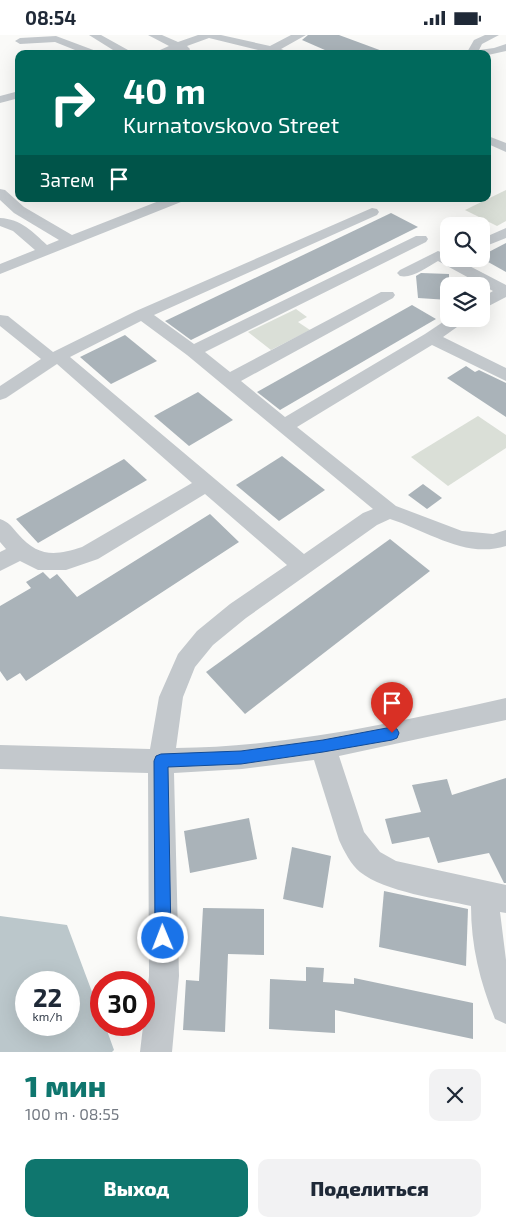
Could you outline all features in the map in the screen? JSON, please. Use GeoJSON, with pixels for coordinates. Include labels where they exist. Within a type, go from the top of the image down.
{"type":"FeatureCollection","features":[{"type":"Feature","properties":{"kind":"street"},"geometry":{"type":"LineString","coordinates":[[94,35],[120,50]]}},
{"type":"Feature","properties":{"kind":"street"},"geometry":{"type":"LineString","coordinates":[[153,35],[188,50]]}},
{"type":"Feature","properties":{"kind":"street"},"geometry":{"type":"LineString","coordinates":[[169,50],[208,35],[276,50]]}},
{"type":"Feature","properties":{"kind":"street"},"geometry":{"type":"LineString","coordinates":[[273,49],[301,35]]}},
{"type":"Feature","properties":{"kind":"street"},"geometry":{"type":"LineString","coordinates":[[473,50],[478,42],[494,35]]}},
{"type":"Feature","properties":{"kind":"street"},"geometry":{"type":"LineString","coordinates":[[20,41],[56,39],[85,50]]}},
{"type":"Feature","properties":{"kind":"street"},"geometry":{"type":"LineString","coordinates":[[491,52],[506,47]]}},
{"type":"Feature","properties":{"kind":"street"},"geometry":{"type":"LineString","coordinates":[[0,100],[15,95]]}},
{"type":"Feature","properties":{"kind":"street"},"geometry":{"type":"LineString","coordinates":[[491,141],[506,148]]}},
{"type":"Feature","properties":{"kind":"street"},"geometry":{"type":"LineString","coordinates":[[0,193],[19,210],[71,241]]}},
{"type":"Feature","properties":{"kind":"street"},"geometry":{"type":"LineString","coordinates":[[0,269],[168,202]]}},
{"type":"Feature","properties":{"kind":"street"},"geometry":{"type":"LineString","coordinates":[[0,394],[55,357],[142,314],[372,212]]}},
{"type":"Feature","properties":{"kind":"street"},"geometry":{"type":"LineString","coordinates":[[0,222],[15,225],[45,251]]}},
{"type":"Feature","properties":{"kind":"street"},"geometry":{"type":"LineString","coordinates":[[490,240],[506,232]]}},
{"type":"Feature","properties":{"kind":"street"},"geometry":{"type":"LineString","coordinates":[[193,351],[421,239]]}},
{"type":"Feature","properties":{"kind":"street"},"geometry":{"type":"LineString","coordinates":[[405,273],[438,255],[479,277]]}},
{"type":"Feature","properties":{"kind":"street"},"geometry":{"type":"LineString","coordinates":[[490,283],[505,291],[490,300]]}},
{"type":"Feature","properties":{"kind":"street"},"geometry":{"type":"LineString","coordinates":[[229,380],[387,295]]}},
{"type":"Feature","properties":{"kind":"street"},"geometry":{"type":"LineString","coordinates":[[142,314],[193,351],[389,511],[411,518],[460,539],[493,543],[506,538]]}},
{"type":"Feature","properties":{"kind":"street"},"geometry":{"type":"LineString","coordinates":[[2,319],[55,357],[304,566]]}},
{"type":"Feature","properties":{"kind":"street"},"geometry":{"type":"LineString","coordinates":[[284,426],[447,327]]}},
{"type":"Feature","properties":{"kind":"street"},"geometry":{"type":"LineString","coordinates":[[431,338],[506,375]]}},
{"type":"Feature","properties":{"kind":"street"},"geometry":{"type":"LineString","coordinates":[[0,383],[18,381]]}},
{"type":"Feature","properties":{"kind":"street"},"geometry":{"type":"LineString","coordinates":[[0,562],[20,551],[38,561],[66,561],[90,553],[206,485]]}},
{"type":"Feature","properties":{"kind":"street"},"geometry":{"type":"LineString","coordinates":[[156,1052],[164,976],[161,761],[171,697],[186,661],[205,638],[238,611],[370,519],[389,511]]}},
{"type":"Feature","properties":{"kind":"street"},"geometry":{"type":"LineString","coordinates":[[0,757],[161,761],[241,757],[323,746],[427,727],[506,709]]}},
{"type":"Feature","properties":{"kind":"street"},"geometry":{"type":"LineString","coordinates":[[323,746],[353,840],[370,862],[393,874],[495,897],[485,930],[491,965],[506,1008]]}},
{"type":"Feature","properties":{"kind":"lane"},"geometry":{"type":"LineString","coordinates":[[0,527],[20,551]]}},
{"type":"Feature","properties":{"kind":"shaded area"},"geometry":{"type":"Polygon","coordinates":[[[506,190],[506,221],[497,226],[490,222],[490,217],[479,217],[465,210],[481,202],[491,202],[491,197],[506,190]]]}},
{"type":"Feature","properties":{"kind":"shaded area"},"geometry":{"type":"Polygon","coordinates":[[[296,309],[307,317],[298,322],[310,330],[271,350],[248,332],[296,309]]]}},
{"type":"Feature","properties":{"kind":"shaded area"},"geometry":{"type":"Polygon","coordinates":[[[478,416],[506,435],[506,448],[448,486],[411,457],[478,416]]]}},
{"type":"Feature","properties":{"kind":"shaded area"},"geometry":{"type":"Polygon","coordinates":[[[0,916],[67,925],[90,987],[90,1036],[109,1036],[114,1050],[112,1052],[0,1052],[0,916]]]}},
{"type":"Feature","properties":{"kind":"building"},"geometry":{"type":"Polygon","coordinates":[[[308,35],[339,35],[380,50],[325,50],[302,40],[308,35]]]}},
{"type":"Feature","properties":{"kind":"building"},"geometry":{"type":"Polygon","coordinates":[[[391,213],[418,227],[191,340],[165,321],[391,213]]]}},
{"type":"Feature","properties":{"kind":"building"},"geometry":{"type":"Polygon","coordinates":[[[506,243],[506,272],[490,263],[490,251],[506,243]]]}},
{"type":"Feature","properties":{"kind":"building"},"geometry":{"type":"Polygon","coordinates":[[[421,273],[449,274],[449,277],[440,277],[440,299],[418,298],[416,276],[421,273]]]}},
{"type":"Feature","properties":{"kind":"building"},"geometry":{"type":"Polygon","coordinates":[[[412,305],[436,319],[280,410],[257,392],[412,305]]]}},
{"type":"Feature","properties":{"kind":"building"},"geometry":{"type":"Polygon","coordinates":[[[125,335],[157,361],[111,384],[80,357],[125,335]]]}},
{"type":"Feature","properties":{"kind":"building"},"geometry":{"type":"Polygon","coordinates":[[[466,366],[475,372],[479,370],[506,383],[506,417],[447,378],[466,366]]]}},
{"type":"Feature","properties":{"kind":"building"},"geometry":{"type":"Polygon","coordinates":[[[198,392],[233,420],[189,446],[154,416],[198,392]]]}},
{"type":"Feature","properties":{"kind":"building"},"geometry":{"type":"Polygon","coordinates":[[[282,456],[325,490],[279,521],[236,485],[282,456]]]}},
{"type":"Feature","properties":{"kind":"building"},"geometry":{"type":"Polygon","coordinates":[[[124,459],[147,480],[38,543],[16,519],[124,459]]]}},
{"type":"Feature","properties":{"kind":"building"},"geometry":{"type":"Polygon","coordinates":[[[423,484],[442,498],[427,509],[408,495],[423,484]]]}},
{"type":"Feature","properties":{"kind":"building"},"geometry":{"type":"Polygon","coordinates":[[[210,514],[239,542],[26,681],[20,673],[7,681],[0,671],[0,606],[31,588],[26,582],[43,572],[50,579],[57,574],[77,597],[210,514]]]}},
{"type":"Feature","properties":{"kind":"building"},"geometry":{"type":"Polygon","coordinates":[[[390,539],[430,571],[245,714],[206,672],[390,539]]]}},
{"type":"Feature","properties":{"kind":"building"},"geometry":{"type":"Polygon","coordinates":[[[506,778],[506,883],[504,883],[489,853],[438,863],[429,837],[392,844],[385,819],[421,812],[412,785],[447,779],[452,795],[506,778]]]}},
{"type":"Feature","properties":{"kind":"building"},"geometry":{"type":"Polygon","coordinates":[[[249,818],[257,859],[190,873],[184,831],[249,818]]]}},
{"type":"Feature","properties":{"kind":"building"},"geometry":{"type":"Polygon","coordinates":[[[292,847],[331,856],[323,908],[283,899],[292,847]]]}},
{"type":"Feature","properties":{"kind":"building"},"geometry":{"type":"Polygon","coordinates":[[[384,891],[468,909],[466,966],[379,947],[384,891]]]}},
{"type":"Feature","properties":{"kind":"building"},"geometry":{"type":"Polygon","coordinates":[[[203,908],[264,909],[264,955],[228,954],[225,1032],[183,1030],[186,980],[199,981],[203,908]]]}},
{"type":"Feature","properties":{"kind":"building"},"geometry":{"type":"Polygon","coordinates":[[[306,967],[324,968],[323,982],[354,984],[354,978],[473,1003],[473,1039],[335,1010],[335,1033],[269,1029],[270,979],[306,981],[306,967]]]}},
{"type":"Feature","properties":{"kind":"route"},"geometry":{"type":"LineString","coordinates":[[163,938],[160,824],[161,761],[241,757],[323,746],[392,733]]}}]}
